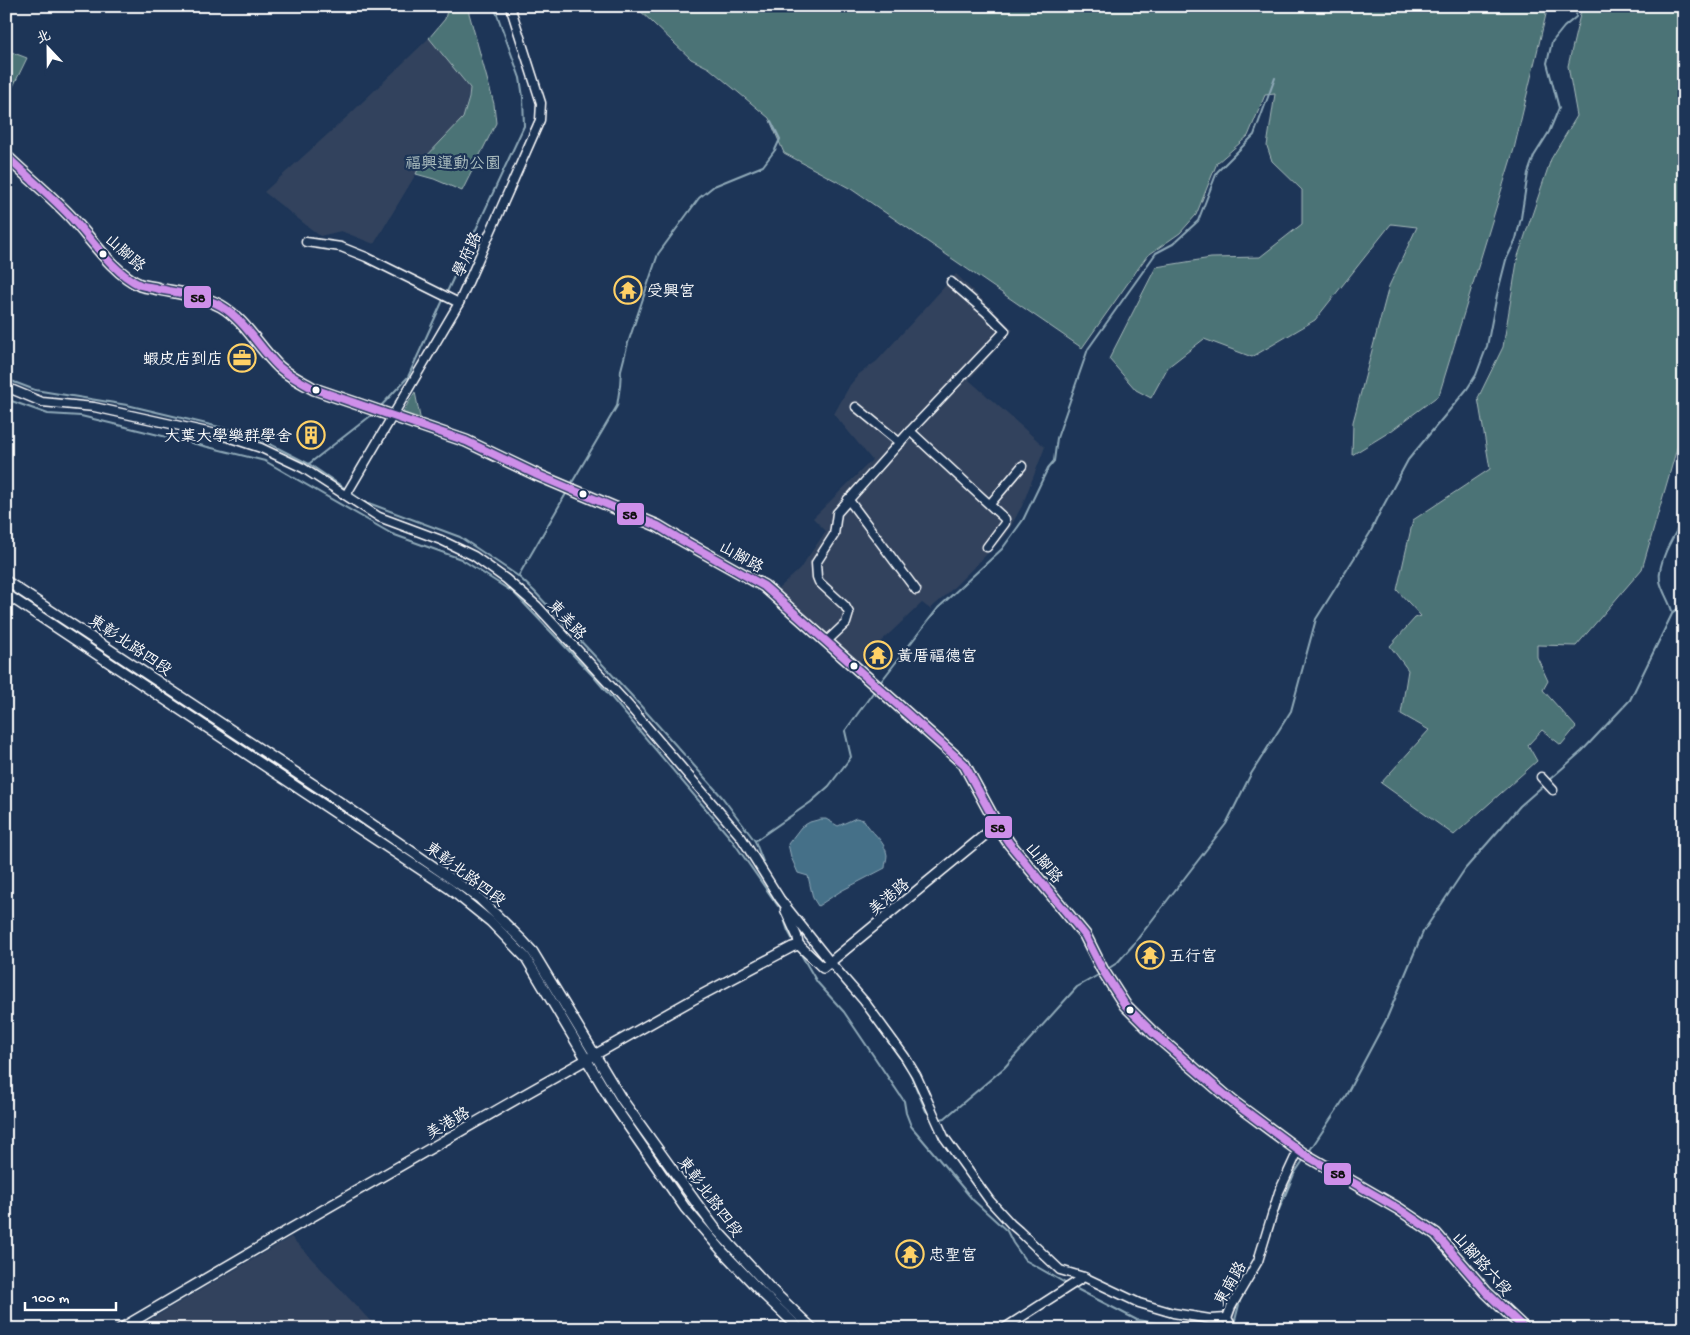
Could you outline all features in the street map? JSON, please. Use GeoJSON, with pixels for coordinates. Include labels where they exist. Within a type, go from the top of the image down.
{"type":"FeatureCollection","features":[{"type":"Feature","properties":{"kind":"main road","name":"山腳路"},"geometry":{"type":"LineString","coordinates":[[6,156],[70,216],[114,265],[127,276],[141,285],[182,293],[222,306],[243,326],[286,374],[314,389],[466,442],[535,474],[658,526],[764,586],[964,764],[997,825],[1009,843],[1085,935],[1104,972],[1125,1005],[1153,1033],[1232,1101],[1300,1152]]}},
{"type":"Feature","properties":{"kind":"main road","name":"山腳路六段"},"geometry":{"type":"LineString","coordinates":[[1300,1152],[1399,1209],[1436,1234],[1486,1292],[1525,1329]]}},
{"type":"Feature","properties":{"kind":"street","name":"學府路"},"geometry":{"type":"LineString","coordinates":[[346,496],[389,415],[459,303],[540,120],[541,103],[510,6]]}},
{"type":"Feature","properties":{"kind":"street"},"geometry":{"type":"LineString","coordinates":[[306,242],[341,246],[459,303]]}},
{"type":"Feature","properties":{"kind":"street"},"geometry":{"type":"LineString","coordinates":[[827,641],[846,623],[849,613],[845,606],[816,577],[816,563],[834,535],[837,513],[910,431],[1005,331],[952,282]]}},
{"type":"Feature","properties":{"kind":"street","name":"東美路"},"geometry":{"type":"LineString","coordinates":[[6,387],[42,402],[94,407],[220,436],[261,448],[303,468],[379,517],[441,540],[474,556],[522,592],[537,606],[630,707],[740,837],[780,899]]}},
{"type":"Feature","properties":{"kind":"street"},"geometry":{"type":"LineString","coordinates":[[856,407],[900,443]]}},
{"type":"Feature","properties":{"kind":"street"},"geometry":{"type":"LineString","coordinates":[[910,431],[1005,519],[1005,523],[987,547]]}},
{"type":"Feature","properties":{"kind":"street"},"geometry":{"type":"LineString","coordinates":[[990,504],[1022,466]]}},
{"type":"Feature","properties":{"kind":"street"},"geometry":{"type":"LineString","coordinates":[[848,499],[916,590]]}},
{"type":"Feature","properties":{"kind":"street","name":"東彰北路四段"},"geometry":{"type":"LineString","coordinates":[[6,581],[281,763],[479,898],[533,952],[622,1098],[715,1228],[770,1288],[813,1329]]}},
{"type":"Feature","properties":{"kind":"street","name":"東彰北路四段"},"geometry":{"type":"LineString","coordinates":[[6,594],[450,889],[491,922],[526,958],[613,1104],[686,1208],[723,1252],[800,1329]]}},
{"type":"Feature","properties":{"kind":"street"},"geometry":{"type":"LineString","coordinates":[[276,772],[281,763]]}},
{"type":"Feature","properties":{"kind":"street"},"geometry":{"type":"LineString","coordinates":[[1541,777],[1552,790]]}},
{"type":"Feature","properties":{"kind":"street","name":"美港路"},"geometry":{"type":"LineString","coordinates":[[831,963],[997,825]]}},
{"type":"Feature","properties":{"kind":"street"},"geometry":{"type":"LineString","coordinates":[[780,899],[797,936],[796,946],[823,968],[831,963]]}},
{"type":"Feature","properties":{"kind":"street","name":"東南路"},"geometry":{"type":"LineString","coordinates":[[780,899],[864,1001],[905,1057],[916,1076],[944,1137],[990,1201],[1010,1224],[1020,1231],[1060,1270],[1084,1277],[1139,1304],[1173,1313],[1210,1319],[1227,1318],[1231,1307],[1258,1261],[1278,1192],[1300,1152]]}},
{"type":"Feature","properties":{"kind":"street","name":"美港路"},"geometry":{"type":"LineString","coordinates":[[120,1329],[292,1228],[692,1000],[796,946]]}},
{"type":"Feature","properties":{"kind":"street"},"geometry":{"type":"LineString","coordinates":[[1003,1329],[1084,1277]]}},
{"type":"Feature","properties":{"kind":"street"},"geometry":{"type":"LineString","coordinates":[[1227,1318],[1233,1329]]}},
{"type":"Feature","properties":{"kind":"shaded area"},"geometry":{"type":"Polygon","coordinates":[[[429,38],[470,89],[463,118],[422,161],[374,244],[341,231],[320,236],[264,192],[349,115],[429,38]]]}},
{"type":"Feature","properties":{"kind":"shaded area"},"geometry":{"type":"Polygon","coordinates":[[[956,274],[1013,330],[969,380],[1045,447],[1022,506],[1006,535],[944,597],[930,609],[922,603],[859,662],[778,589],[799,570],[826,531],[813,518],[872,460],[834,414],[850,385],[859,374],[877,361],[956,274]]]}},
{"type":"Feature","properties":{"kind":"shaded area"},"geometry":{"type":"Polygon","coordinates":[[[856,818],[864,820],[886,850],[885,868],[841,891],[818,906],[813,898],[808,876],[798,873],[788,844],[801,827],[810,822],[826,819],[838,826],[856,818]]]}},
{"type":"Feature","properties":{"kind":"shaded area"},"geometry":{"type":"Polygon","coordinates":[[[291,1237],[378,1329],[134,1329],[291,1237]]]}},
{"type":"Feature","properties":{"kind":"green space","name":"福興運動公園"},"geometry":{"type":"Polygon","coordinates":[[[448,6],[467,6],[494,104],[496,123],[462,191],[434,179],[416,174],[422,161],[463,118],[469,98],[470,88],[429,38],[445,19],[448,6]]]}},
{"type":"Feature","properties":{"kind":"green space"},"geometry":{"type":"Polygon","coordinates":[[[635,6],[1548,6],[1514,149],[1439,395],[1391,431],[1352,455],[1353,422],[1389,286],[1417,227],[1391,224],[1315,320],[1252,357],[1204,339],[1168,367],[1151,398],[1136,390],[1109,359],[1156,267],[1211,258],[1260,257],[1302,224],[1302,190],[1272,161],[1267,146],[1275,94],[1265,95],[1248,136],[1217,163],[1196,215],[1180,233],[1147,256],[1082,348],[851,189],[784,153],[769,118],[709,68],[691,59],[635,6]]]}},
{"type":"Feature","properties":{"kind":"green space"},"geometry":{"type":"Polygon","coordinates":[[[1582,6],[1684,6],[1684,424],[1642,569],[1576,646],[1537,645],[1537,657],[1548,681],[1543,690],[1576,727],[1561,745],[1542,730],[1528,745],[1537,761],[1454,835],[1381,783],[1429,730],[1401,714],[1408,670],[1390,646],[1415,618],[1421,616],[1397,590],[1413,520],[1490,469],[1478,398],[1503,347],[1518,256],[1551,159],[1577,116],[1568,66],[1582,6]]]}},
{"type":"Feature","properties":{"kind":"green space"},"geometry":{"type":"Polygon","coordinates":[[[6,50],[27,58],[6,101],[6,50]]]}},
{"type":"Feature","properties":{"kind":"green space"},"geometry":{"type":"Polygon","coordinates":[[[415,392],[421,422],[402,413],[415,392]]]}},
{"type":"Feature","properties":{"kind":"waterway"},"geometry":{"type":"LineString","coordinates":[[6,15],[13,6]]}},
{"type":"Feature","properties":{"kind":"waterway"},"geometry":{"type":"LineString","coordinates":[[446,294],[524,126],[520,78],[494,6]]}},
{"type":"Feature","properties":{"kind":"waterway"},"geometry":{"type":"LineString","coordinates":[[1106,970],[1117,963],[1133,945],[1226,824],[1251,774],[1291,711],[1316,619],[1370,533],[1408,460],[1467,389],[1476,375],[1487,346],[1506,260],[1516,239],[1528,173],[1534,156],[1549,132],[1559,108],[1547,63],[1552,42],[1564,27],[1576,17],[1577,6]]}},
{"type":"Feature","properties":{"kind":"waterway"},"geometry":{"type":"LineString","coordinates":[[879,684],[938,608],[1002,549],[1023,520],[1048,468],[1054,461],[1057,438],[1088,349],[1156,253],[1173,244],[1198,221],[1217,172],[1254,135],[1275,78]]}},
{"type":"Feature","properties":{"kind":"waterway"},"geometry":{"type":"LineString","coordinates":[[570,486],[617,406],[621,370],[628,343],[658,254],[699,198],[714,186],[763,166],[775,150],[780,139],[771,121]]}},
{"type":"Feature","properties":{"kind":"waterway"},"geometry":{"type":"LineString","coordinates":[[380,407],[408,377],[444,298]]}},
{"type":"Feature","properties":{"kind":"waterway"},"geometry":{"type":"LineString","coordinates":[[6,379],[35,390],[127,405],[236,431],[268,443],[309,464],[346,489]]}},
{"type":"Feature","properties":{"kind":"waterway"},"geometry":{"type":"LineString","coordinates":[[6,399],[48,414],[81,416],[265,461],[392,534],[461,559],[514,593],[594,677],[732,840],[778,906]]}},
{"type":"Feature","properties":{"kind":"waterway"},"geometry":{"type":"LineString","coordinates":[[310,463],[373,414]]}},
{"type":"Feature","properties":{"kind":"waterway"},"geometry":{"type":"LineString","coordinates":[[350,492],[363,501],[460,537],[518,576],[631,695],[722,797],[755,841],[767,872]]}},
{"type":"Feature","properties":{"kind":"waterway"},"geometry":{"type":"LineString","coordinates":[[519,575],[567,492]]}},
{"type":"Feature","properties":{"kind":"waterway"},"geometry":{"type":"LineString","coordinates":[[1672,611],[1660,581],[1661,566],[1667,549],[1684,518]]}},
{"type":"Feature","properties":{"kind":"waterway"},"geometry":{"type":"LineString","coordinates":[[1549,780],[1582,751],[1630,700],[1673,612],[1684,605]]}},
{"type":"Feature","properties":{"kind":"waterway"},"geometry":{"type":"LineString","coordinates":[[755,841],[811,802],[829,786],[851,757],[845,731],[875,690]]}},
{"type":"Feature","properties":{"kind":"waterway"},"geometry":{"type":"LineString","coordinates":[[1308,1153],[1344,1099],[1386,1020],[1423,932],[1465,869],[1520,806],[1545,784]]}},
{"type":"Feature","properties":{"kind":"waterway"},"geometry":{"type":"LineString","coordinates":[[778,902],[782,911]]}},
{"type":"Feature","properties":{"kind":"waterway"},"geometry":{"type":"LineString","coordinates":[[781,910],[794,942]]}},
{"type":"Feature","properties":{"kind":"waterway"},"geometry":{"type":"LineString","coordinates":[[797,928],[818,953]]}},
{"type":"Feature","properties":{"kind":"waterway"},"geometry":{"type":"LineString","coordinates":[[799,951],[817,982],[844,1012],[904,1101],[911,1126],[973,1200],[1007,1231],[1025,1260],[1067,1284]]}},
{"type":"Feature","properties":{"kind":"waterway"},"geometry":{"type":"LineString","coordinates":[[940,1119],[945,1118],[1004,1068],[1077,987],[1100,974]]}},
{"type":"Feature","properties":{"kind":"waterway"},"geometry":{"type":"LineString","coordinates":[[870,1016],[909,1071],[926,1111],[931,1116]]}},
{"type":"Feature","properties":{"kind":"waterway"},"geometry":{"type":"LineString","coordinates":[[1275,1219],[1294,1174],[1304,1159]]}},
{"type":"Feature","properties":{"kind":"waterway"},"geometry":{"type":"LineString","coordinates":[[1073,1287],[1137,1320],[1163,1324],[1174,1329]]}},
{"type":"Feature","properties":{"kind":"waterway"},"geometry":{"type":"LineString","coordinates":[[1234,1324],[1241,1297]]}},
{"type":"Feature","properties":{"kind":"transit line","name":"58"},"geometry":{"type":"LineString","coordinates":[[6,156],[62,208],[120,272],[140,285],[199,297],[221,306],[245,326],[279,367],[314,389],[466,441],[535,474],[658,526],[764,586],[964,764],[997,825],[1009,843],[1085,935],[1102,969],[1125,1005],[1153,1033],[1232,1101],[1302,1153],[1399,1209],[1436,1234],[1486,1292],[1525,1329]]}},
{"type":"Feature","properties":{"kind":"place","name":"受興宮"},"geometry":{"type":"Point","coordinates":[628,290]}},
{"type":"Feature","properties":{"kind":"place","name":"蝦皮店到店"},"geometry":{"type":"Point","coordinates":[242,358]}},
{"type":"Feature","properties":{"kind":"place","name":"大葉大學樂群學舍"},"geometry":{"type":"Point","coordinates":[311,435]}},
{"type":"Feature","properties":{"kind":"place","name":"黃厝福德宮"},"geometry":{"type":"Point","coordinates":[878,655]}},
{"type":"Feature","properties":{"kind":"place","name":"五行宮"},"geometry":{"type":"Point","coordinates":[1150,955]}},
{"type":"Feature","properties":{"kind":"place","name":"忠聖宮"},"geometry":{"type":"Point","coordinates":[910,1254]}}]}
